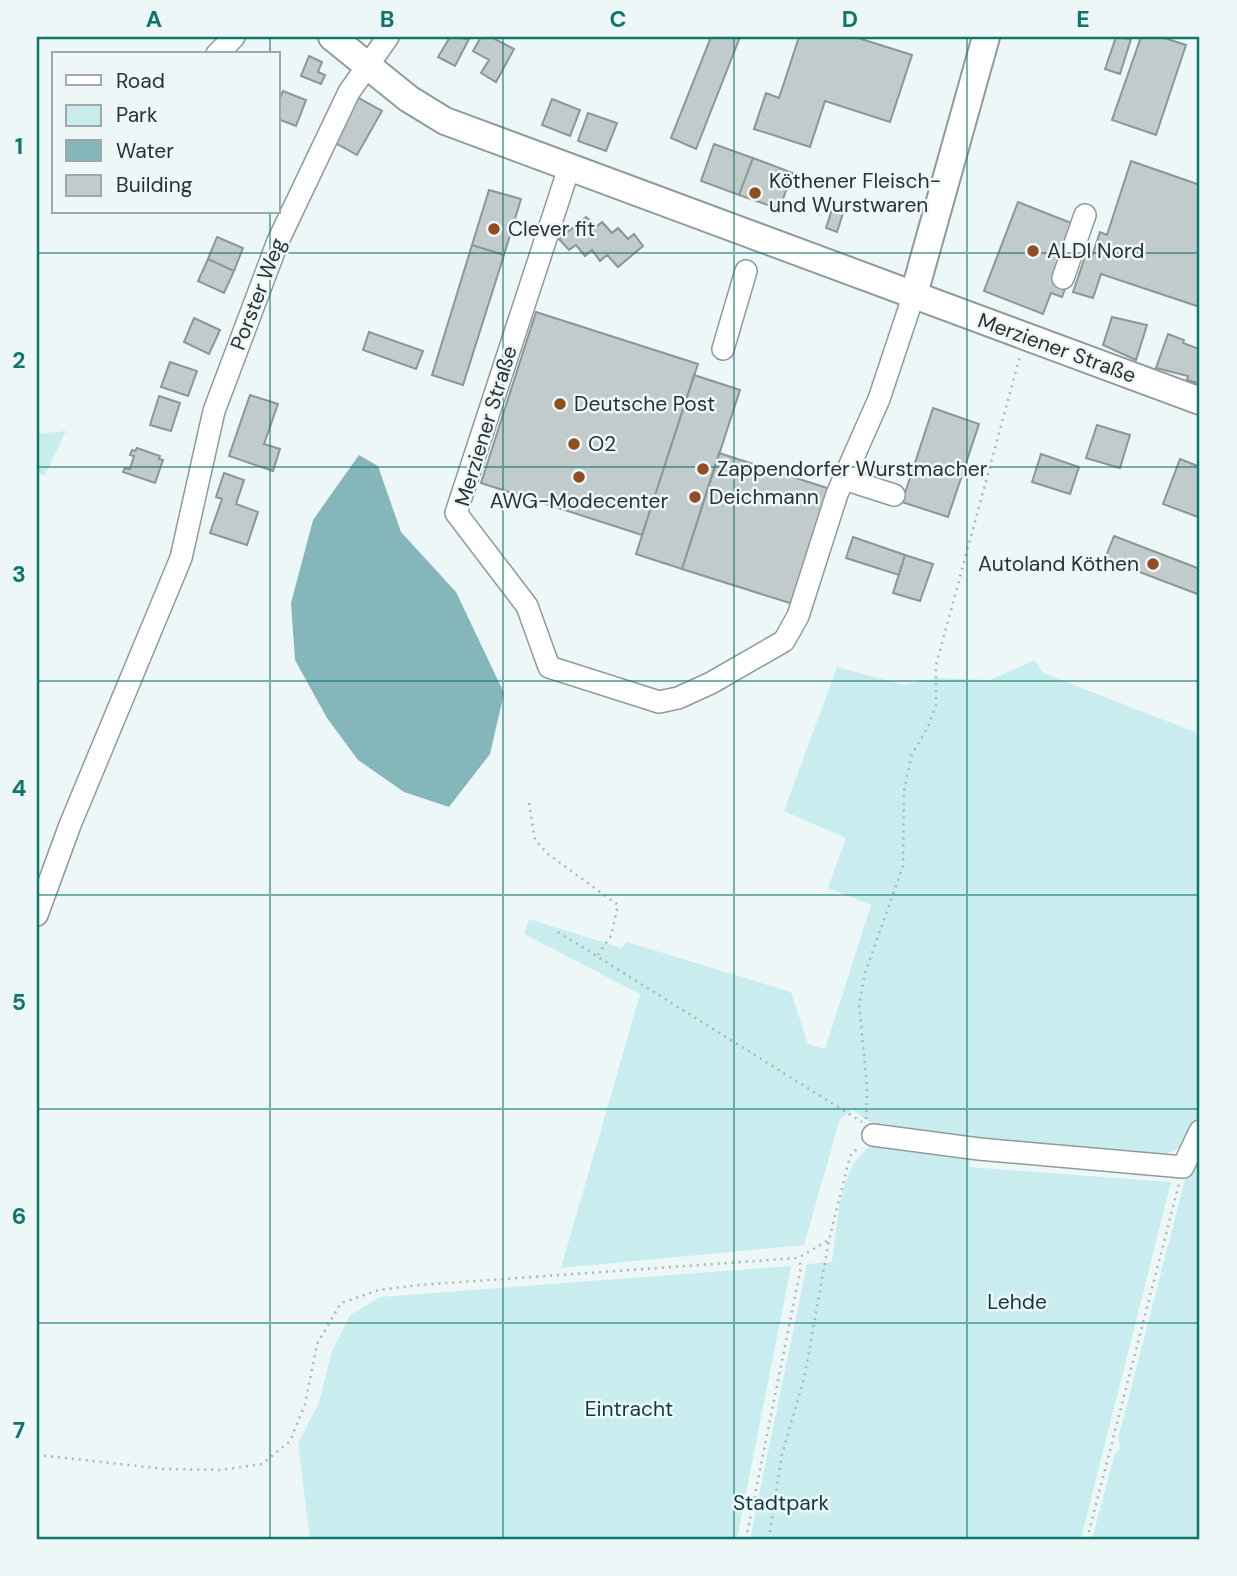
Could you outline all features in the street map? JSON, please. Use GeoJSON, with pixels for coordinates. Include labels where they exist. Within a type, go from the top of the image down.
{"type":"FeatureCollection","features":[{"type":"Feature","properties":{"kind":"main road","name":"Merziener Straße"},"geometry":{"type":"LineString","coordinates":[[332,37],[434,115],[569,168],[1200,401]]}},
{"type":"Feature","properties":{"kind":"main road"},"geometry":{"type":"LineString","coordinates":[[914,294],[986,37]]}},
{"type":"Feature","properties":{"kind":"street"},"geometry":{"type":"LineString","coordinates":[[218,52],[234,37]]}},
{"type":"Feature","properties":{"kind":"street","name":"Porster Weg"},"geometry":{"type":"LineString","coordinates":[[37,915],[188,536],[214,411],[278,241],[334,122],[367,66],[388,37]]}},
{"type":"Feature","properties":{"kind":"street","name":"Merziener Straße"},"geometry":{"type":"LineString","coordinates":[[569,168],[456,513],[527,606],[549,667],[659,702],[678,698],[711,682],[784,641],[797,616],[844,479]]}},
{"type":"Feature","properties":{"kind":"street"},"geometry":{"type":"LineString","coordinates":[[1063,278],[1085,215]]}},
{"type":"Feature","properties":{"kind":"street"},"geometry":{"type":"LineString","coordinates":[[723,349],[746,271]]}},
{"type":"Feature","properties":{"kind":"street"},"geometry":{"type":"LineString","coordinates":[[894,495],[844,479],[879,399],[914,294]]}},
{"type":"Feature","properties":{"kind":"street"},"geometry":{"type":"LineString","coordinates":[[869,1130],[979,1149],[1183,1167],[1200,1131]]}},
{"type":"Feature","properties":{"kind":"path"},"geometry":{"type":"LineString","coordinates":[[769,1539],[782,1454],[804,1378],[829,1241],[850,1156],[869,1130],[859,1004],[869,962],[903,866],[904,791],[912,754],[928,727],[936,705],[936,665],[1026,336]]}},
{"type":"Feature","properties":{"kind":"path"},"geometry":{"type":"LineString","coordinates":[[529,803],[535,840],[548,854],[618,905],[611,936],[597,957]]}},
{"type":"Feature","properties":{"kind":"path"},"geometry":{"type":"LineString","coordinates":[[558,932],[869,1130]]}},
{"type":"Feature","properties":{"kind":"path"},"geometry":{"type":"LineString","coordinates":[[1087,1539],[1183,1167]]}},
{"type":"Feature","properties":{"kind":"path"},"geometry":{"type":"LineString","coordinates":[[37,1455],[165,1469],[220,1470],[262,1464],[290,1441],[305,1404],[317,1344],[341,1303],[379,1290],[799,1258],[829,1241]]}},
{"type":"Feature","properties":{"kind":"path"},"geometry":{"type":"LineString","coordinates":[[746,1539],[801,1267],[799,1258]]}},
{"type":"Feature","properties":{"kind":"green space"},"geometry":{"type":"Polygon","coordinates":[[[66,431],[45,475],[37,473],[37,434],[66,431]]]}},
{"type":"Feature","properties":{"kind":"green space"},"geometry":{"type":"Polygon","coordinates":[[[1035,660],[1043,673],[1200,734],[1200,1118],[1191,1136],[1171,1152],[1143,1159],[882,1131],[853,1110],[840,1119],[804,1245],[561,1268],[640,994],[524,934],[529,919],[621,948],[627,942],[791,992],[808,1044],[825,1049],[871,905],[828,888],[846,838],[784,811],[837,667],[904,685],[937,678],[990,680],[1035,660]]]}},
{"type":"Feature","properties":{"kind":"green space","name":"Lehde"},"geometry":{"type":"Polygon","coordinates":[[[879,1141],[971,1152],[969,1167],[1171,1182],[1081,1539],[750,1539],[807,1264],[832,1262],[842,1193],[848,1177],[865,1150],[879,1141]]]}},
{"type":"Feature","properties":{"kind":"green space"},"geometry":{"type":"Polygon","coordinates":[[[1200,1144],[1200,1539],[1092,1539],[1115,1453],[1121,1448],[1118,1439],[1188,1168],[1200,1144]]]}},
{"type":"Feature","properties":{"kind":"green space","name":"Eintracht"},"geometry":{"type":"Polygon","coordinates":[[[791,1266],[737,1539],[310,1539],[298,1443],[319,1403],[332,1351],[350,1315],[380,1297],[791,1266]]]}},
{"type":"Feature","properties":{"kind":"water"},"geometry":{"type":"Polygon","coordinates":[[[359,455],[378,466],[401,532],[456,592],[504,693],[490,754],[449,807],[404,792],[358,760],[327,718],[295,660],[291,603],[313,520],[359,455]]]}},
{"type":"Feature","properties":{"kind":"building"},"geometry":{"type":"Polygon","coordinates":[[[450,37],[469,39],[455,66],[438,57],[450,37]]]}},
{"type":"Feature","properties":{"kind":"building"},"geometry":{"type":"Polygon","coordinates":[[[481,37],[491,37],[514,49],[496,82],[481,73],[489,60],[473,51],[481,37]]]}},
{"type":"Feature","properties":{"kind":"building"},"geometry":{"type":"Polygon","coordinates":[[[711,37],[740,37],[696,149],[671,138],[711,37]]]}},
{"type":"Feature","properties":{"kind":"building"},"geometry":{"type":"Polygon","coordinates":[[[799,37],[855,37],[912,55],[890,122],[825,101],[810,147],[754,129],[766,93],[779,98],[799,37]]]}},
{"type":"Feature","properties":{"kind":"building"},"geometry":{"type":"Polygon","coordinates":[[[1116,37],[1131,39],[1120,74],[1105,69],[1116,37]]]}},
{"type":"Feature","properties":{"kind":"building"},"geometry":{"type":"Polygon","coordinates":[[[1141,37],[1161,37],[1186,45],[1156,135],[1112,120],[1141,37]]]}},
{"type":"Feature","properties":{"kind":"building"},"geometry":{"type":"Polygon","coordinates":[[[309,56],[322,62],[318,72],[325,75],[321,84],[301,76],[309,56]]]}},
{"type":"Feature","properties":{"kind":"building"},"geometry":{"type":"Polygon","coordinates":[[[283,91],[306,100],[296,126],[280,120],[280,99],[283,91]]]}},
{"type":"Feature","properties":{"kind":"building"},"geometry":{"type":"Polygon","coordinates":[[[357,97],[382,111],[357,155],[332,141],[357,97]]]}},
{"type":"Feature","properties":{"kind":"building"},"geometry":{"type":"Polygon","coordinates":[[[552,99],[580,110],[570,136],[542,125],[552,99]]]}},
{"type":"Feature","properties":{"kind":"building"},"geometry":{"type":"Polygon","coordinates":[[[588,113],[617,123],[606,151],[578,141],[588,113]]]}},
{"type":"Feature","properties":{"kind":"building"},"geometry":{"type":"Polygon","coordinates":[[[714,144],[753,158],[739,195],[701,181],[714,144]]]}},
{"type":"Feature","properties":{"kind":"building"},"geometry":{"type":"Polygon","coordinates":[[[753,158],[793,173],[779,209],[739,195],[753,158]]]}},
{"type":"Feature","properties":{"kind":"building"},"geometry":{"type":"Polygon","coordinates":[[[1131,161],[1200,185],[1200,307],[1101,274],[1093,298],[1073,292],[1085,257],[1091,259],[1100,232],[1107,235],[1131,161]]]}},
{"type":"Feature","properties":{"kind":"building"},"geometry":{"type":"Polygon","coordinates":[[[489,190],[521,199],[504,255],[472,245],[489,190]]]}},
{"type":"Feature","properties":{"kind":"building"},"geometry":{"type":"Polygon","coordinates":[[[1018,202],[1076,225],[1068,281],[1062,297],[1051,293],[1043,314],[984,291],[1018,202]]]}},
{"type":"Feature","properties":{"kind":"building"},"geometry":{"type":"Polygon","coordinates":[[[832,209],[843,213],[837,232],[826,228],[832,209]]]}},
{"type":"Feature","properties":{"kind":"building"},"geometry":{"type":"Polygon","coordinates":[[[586,217],[596,227],[602,222],[612,233],[618,228],[628,239],[634,234],[643,246],[618,267],[607,255],[600,261],[592,250],[585,256],[576,245],[569,250],[559,239],[586,217]]]}},
{"type":"Feature","properties":{"kind":"building"},"geometry":{"type":"Polygon","coordinates":[[[217,237],[243,248],[234,271],[208,259],[217,237]]]}},
{"type":"Feature","properties":{"kind":"building"},"geometry":{"type":"Polygon","coordinates":[[[472,245],[504,255],[463,385],[432,375],[472,245]]]}},
{"type":"Feature","properties":{"kind":"building"},"geometry":{"type":"Polygon","coordinates":[[[208,259],[234,271],[224,293],[198,281],[208,259]]]}},
{"type":"Feature","properties":{"kind":"building"},"geometry":{"type":"Polygon","coordinates":[[[536,312],[698,364],[642,535],[481,483],[536,312]]]}},
{"type":"Feature","properties":{"kind":"building"},"geometry":{"type":"Polygon","coordinates":[[[1112,317],[1147,325],[1136,360],[1103,345],[1112,317]]]}},
{"type":"Feature","properties":{"kind":"building"},"geometry":{"type":"Polygon","coordinates":[[[194,318],[220,330],[209,354],[184,342],[194,318]]]}},
{"type":"Feature","properties":{"kind":"building"},"geometry":{"type":"Polygon","coordinates":[[[369,332],[423,351],[416,369],[363,350],[369,332]]]}},
{"type":"Feature","properties":{"kind":"building"},"geometry":{"type":"Polygon","coordinates":[[[1168,334],[1199,349],[1200,346],[1200,384],[1187,380],[1188,376],[1156,368],[1168,334]]]}},
{"type":"Feature","properties":{"kind":"building"},"geometry":{"type":"Polygon","coordinates":[[[170,362],[197,371],[188,396],[161,387],[170,362]]]}},
{"type":"Feature","properties":{"kind":"building"},"geometry":{"type":"Polygon","coordinates":[[[694,375],[740,390],[682,569],[636,554],[694,375]]]}},
{"type":"Feature","properties":{"kind":"building"},"geometry":{"type":"Polygon","coordinates":[[[250,395],[278,404],[264,444],[280,449],[273,471],[229,456],[250,395]]]}},
{"type":"Feature","properties":{"kind":"building"},"geometry":{"type":"Polygon","coordinates":[[[159,396],[180,403],[171,431],[150,425],[159,396]]]}},
{"type":"Feature","properties":{"kind":"building"},"geometry":{"type":"Polygon","coordinates":[[[933,408],[979,424],[948,517],[902,502],[933,408]]]}},
{"type":"Feature","properties":{"kind":"building"},"geometry":{"type":"Polygon","coordinates":[[[1097,425],[1130,435],[1120,468],[1086,458],[1097,425]]]}},
{"type":"Feature","properties":{"kind":"building"},"geometry":{"type":"Polygon","coordinates":[[[137,448],[160,456],[159,459],[163,460],[155,483],[123,472],[125,468],[130,469],[134,456],[130,455],[132,450],[137,448]]]}},
{"type":"Feature","properties":{"kind":"building"},"geometry":{"type":"Polygon","coordinates":[[[719,453],[830,489],[793,604],[682,569],[719,453]]]}},
{"type":"Feature","properties":{"kind":"building"},"geometry":{"type":"Polygon","coordinates":[[[1041,454],[1079,467],[1070,494],[1032,482],[1041,454]]]}},
{"type":"Feature","properties":{"kind":"building"},"geometry":{"type":"Polygon","coordinates":[[[1180,459],[1200,467],[1198,517],[1163,504],[1180,459]]]}},
{"type":"Feature","properties":{"kind":"building"},"geometry":{"type":"Polygon","coordinates":[[[224,473],[244,480],[236,504],[258,512],[247,545],[210,533],[222,499],[216,497],[224,473]]]}},
{"type":"Feature","properties":{"kind":"building","name":"Autoland Köthen"},"geometry":{"type":"Polygon","coordinates":[[[1114,536],[1200,569],[1200,595],[1105,559],[1114,536]]]}},
{"type":"Feature","properties":{"kind":"building"},"geometry":{"type":"Polygon","coordinates":[[[853,537],[905,555],[899,575],[846,558],[853,537]]]}},
{"type":"Feature","properties":{"kind":"building"},"geometry":{"type":"Polygon","coordinates":[[[905,555],[933,564],[920,601],[893,593],[905,555]]]}},
{"type":"Feature","properties":{"kind":"place","name":"Köthener Fleisch- und Wurstwaren"},"geometry":{"type":"Point","coordinates":[755,193]}},
{"type":"Feature","properties":{"kind":"place","name":"Clever fit"},"geometry":{"type":"Point","coordinates":[494,229]}},
{"type":"Feature","properties":{"kind":"place","name":"ALDI Nord"},"geometry":{"type":"Point","coordinates":[1033,251]}},
{"type":"Feature","properties":{"kind":"place","name":"Deutsche Post"},"geometry":{"type":"Point","coordinates":[560,404]}},
{"type":"Feature","properties":{"kind":"place","name":"O2"},"geometry":{"type":"Point","coordinates":[574,444]}},
{"type":"Feature","properties":{"kind":"place","name":"Zappendorfer Wurstmacher"},"geometry":{"type":"Point","coordinates":[703,469]}},
{"type":"Feature","properties":{"kind":"place","name":"AWG-Modecenter"},"geometry":{"type":"Point","coordinates":[579,477]}},
{"type":"Feature","properties":{"kind":"place","name":"Deichmann"},"geometry":{"type":"Point","coordinates":[695,497]}},
{"type":"Feature","properties":{"kind":"place","name":"Autoland Köthen"},"geometry":{"type":"Point","coordinates":[1153,564]}},
{"type":"Feature","properties":{"kind":"park label","name":"Stadtpark"},"geometry":{"type":"Point","coordinates":[781,1503]}}]}
